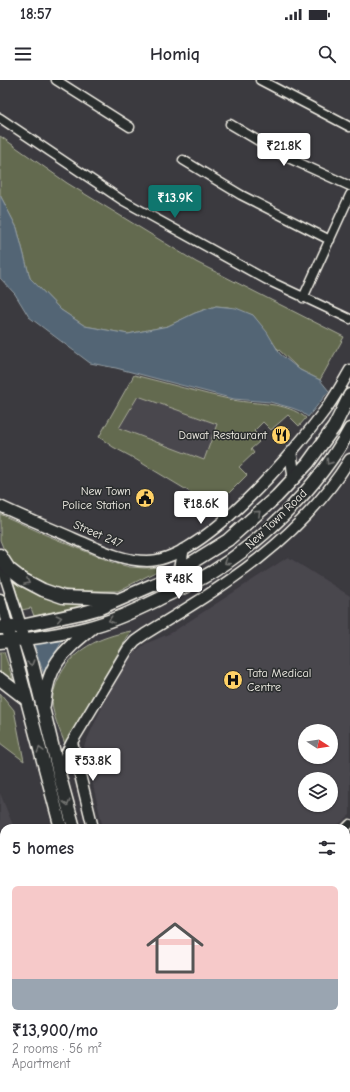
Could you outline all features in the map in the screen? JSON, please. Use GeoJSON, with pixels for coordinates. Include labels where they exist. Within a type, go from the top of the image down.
{"type":"FeatureCollection","features":[{"type":"Feature","properties":{"kind":"main road"},"geometry":{"type":"LineString","coordinates":[[58,824],[26,699],[6,642],[4,628],[21,626],[100,608],[179,572],[228,540],[277,496],[308,463],[326,440],[350,395]]}},
{"type":"Feature","properties":{"kind":"main road","name":"New Town Road"},"geometry":{"type":"LineString","coordinates":[[6,642],[96,625],[125,615],[196,582],[260,538],[317,478],[350,429]]}},
{"type":"Feature","properties":{"kind":"main road"},"geometry":{"type":"LineString","coordinates":[[291,454],[294,478]]}},
{"type":"Feature","properties":{"kind":"main road"},"geometry":{"type":"LineString","coordinates":[[179,572],[183,550]]}},
{"type":"Feature","properties":{"kind":"main road"},"geometry":{"type":"LineString","coordinates":[[0,555],[9,569],[22,579],[43,590],[64,597],[121,599]]}},
{"type":"Feature","properties":{"kind":"main road"},"geometry":{"type":"LineString","coordinates":[[43,711],[48,682],[52,670],[61,655],[96,625]]}},
{"type":"Feature","properties":{"kind":"main road"},"geometry":{"type":"LineString","coordinates":[[21,626],[32,663],[73,824]]}},
{"type":"Feature","properties":{"kind":"main road"},"geometry":{"type":"LineString","coordinates":[[0,679],[26,699]]}},
{"type":"Feature","properties":{"kind":"street"},"geometry":{"type":"LineString","coordinates":[[56,80],[130,127]]}},
{"type":"Feature","properties":{"kind":"street"},"geometry":{"type":"LineString","coordinates":[[260,80],[350,127]]}},
{"type":"Feature","properties":{"kind":"street"},"geometry":{"type":"LineString","coordinates":[[0,118],[122,200],[267,280],[350,319]]}},
{"type":"Feature","properties":{"kind":"street"},"geometry":{"type":"LineString","coordinates":[[230,124],[284,156],[350,186]]}},
{"type":"Feature","properties":{"kind":"street"},"geometry":{"type":"LineString","coordinates":[[183,160],[241,195],[330,240]]}},
{"type":"Feature","properties":{"kind":"street"},"geometry":{"type":"LineString","coordinates":[[303,298],[350,196]]}},
{"type":"Feature","properties":{"kind":"street","name":"Street 247"},"geometry":{"type":"LineString","coordinates":[[0,506],[20,516],[121,558],[148,561],[166,558],[183,550],[220,525],[246,500],[291,454],[328,406],[350,370]]}},
{"type":"Feature","properties":{"kind":"street"},"geometry":{"type":"LineString","coordinates":[[60,776],[66,754],[72,742],[128,649],[135,641],[238,576],[262,557],[324,496],[340,476],[350,459]]}},
{"type":"Feature","properties":{"kind":"street"},"geometry":{"type":"LineString","coordinates":[[0,560],[21,626]]}},
{"type":"Feature","properties":{"kind":"street"},"geometry":{"type":"LineString","coordinates":[[0,599],[4,628]]}},
{"type":"Feature","properties":{"kind":"street"},"geometry":{"type":"LineString","coordinates":[[72,742],[91,824]]}},
{"type":"Feature","properties":{"kind":"shaded area"},"geometry":{"type":"Polygon","coordinates":[[[138,396],[218,424],[204,460],[119,428],[138,396]]]}},
{"type":"Feature","properties":{"kind":"shaded area","name":"Tata Medical Centre"},"geometry":{"type":"Polygon","coordinates":[[[288,557],[350,596],[350,815],[339,824],[102,824],[84,746],[104,703],[128,658],[145,644],[171,633],[288,557]]]}},
{"type":"Feature","properties":{"kind":"shaded area"},"geometry":{"type":"Polygon","coordinates":[[[0,793],[12,824],[0,824],[0,793]]]}},
{"type":"Feature","properties":{"kind":"green space"},"geometry":{"type":"Polygon","coordinates":[[[0,136],[67,183],[196,262],[344,337],[320,380],[300,370],[276,347],[253,315],[228,307],[216,306],[195,313],[168,326],[128,334],[85,326],[61,310],[30,278],[17,228],[0,195],[0,136]]]}},
{"type":"Feature","properties":{"kind":"green space"},"geometry":{"type":"Polygon","coordinates":[[[134,375],[242,402],[280,406],[306,418],[299,426],[288,415],[271,430],[263,422],[254,431],[259,436],[256,439],[259,442],[251,449],[254,453],[239,467],[247,475],[215,507],[113,447],[99,437],[134,375]],[[138,396],[119,428],[204,460],[217,424],[138,396]]]}},
{"type":"Feature","properties":{"kind":"green space"},"geometry":{"type":"Polygon","coordinates":[[[0,514],[114,563],[130,567],[165,567],[118,591],[72,591],[49,586],[27,575],[12,563],[0,540],[0,514]]]}},
{"type":"Feature","properties":{"kind":"green space"},"geometry":{"type":"Polygon","coordinates":[[[18,580],[46,597],[64,603],[80,604],[79,606],[34,616],[31,608],[22,610],[14,584],[14,581],[18,580]]]}},
{"type":"Feature","properties":{"kind":"green space"},"geometry":{"type":"Polygon","coordinates":[[[131,631],[65,744],[55,718],[52,702],[55,687],[64,669],[79,652],[88,646],[108,637],[131,631]]]}},
{"type":"Feature","properties":{"kind":"green space"},"geometry":{"type":"Polygon","coordinates":[[[0,652],[4,652],[16,689],[0,676],[0,652]]]}},
{"type":"Feature","properties":{"kind":"green space"},"geometry":{"type":"Polygon","coordinates":[[[0,693],[14,710],[24,761],[0,743],[0,693]]]}},
{"type":"Feature","properties":{"kind":"water"},"geometry":{"type":"Polygon","coordinates":[[[0,195],[17,228],[30,278],[61,310],[85,326],[128,334],[168,326],[195,313],[216,306],[236,308],[253,315],[267,332],[280,354],[300,370],[320,380],[329,391],[308,417],[300,411],[270,402],[234,399],[116,368],[90,363],[29,317],[15,294],[0,278],[0,195]]]}},
{"type":"Feature","properties":{"kind":"water"},"geometry":{"type":"Polygon","coordinates":[[[65,636],[50,662],[45,678],[34,644],[65,636]]]}},
{"type":"Feature","properties":{"kind":"place","name":"Dawat Restaurant"},"geometry":{"type":"Point","coordinates":[281,435]}},
{"type":"Feature","properties":{"kind":"place","name":"New Town Police Station"},"geometry":{"type":"Point","coordinates":[145,498]}},
{"type":"Feature","properties":{"kind":"place","name":"Tata Medical Centre"},"geometry":{"type":"Point","coordinates":[233,680]}}]}
